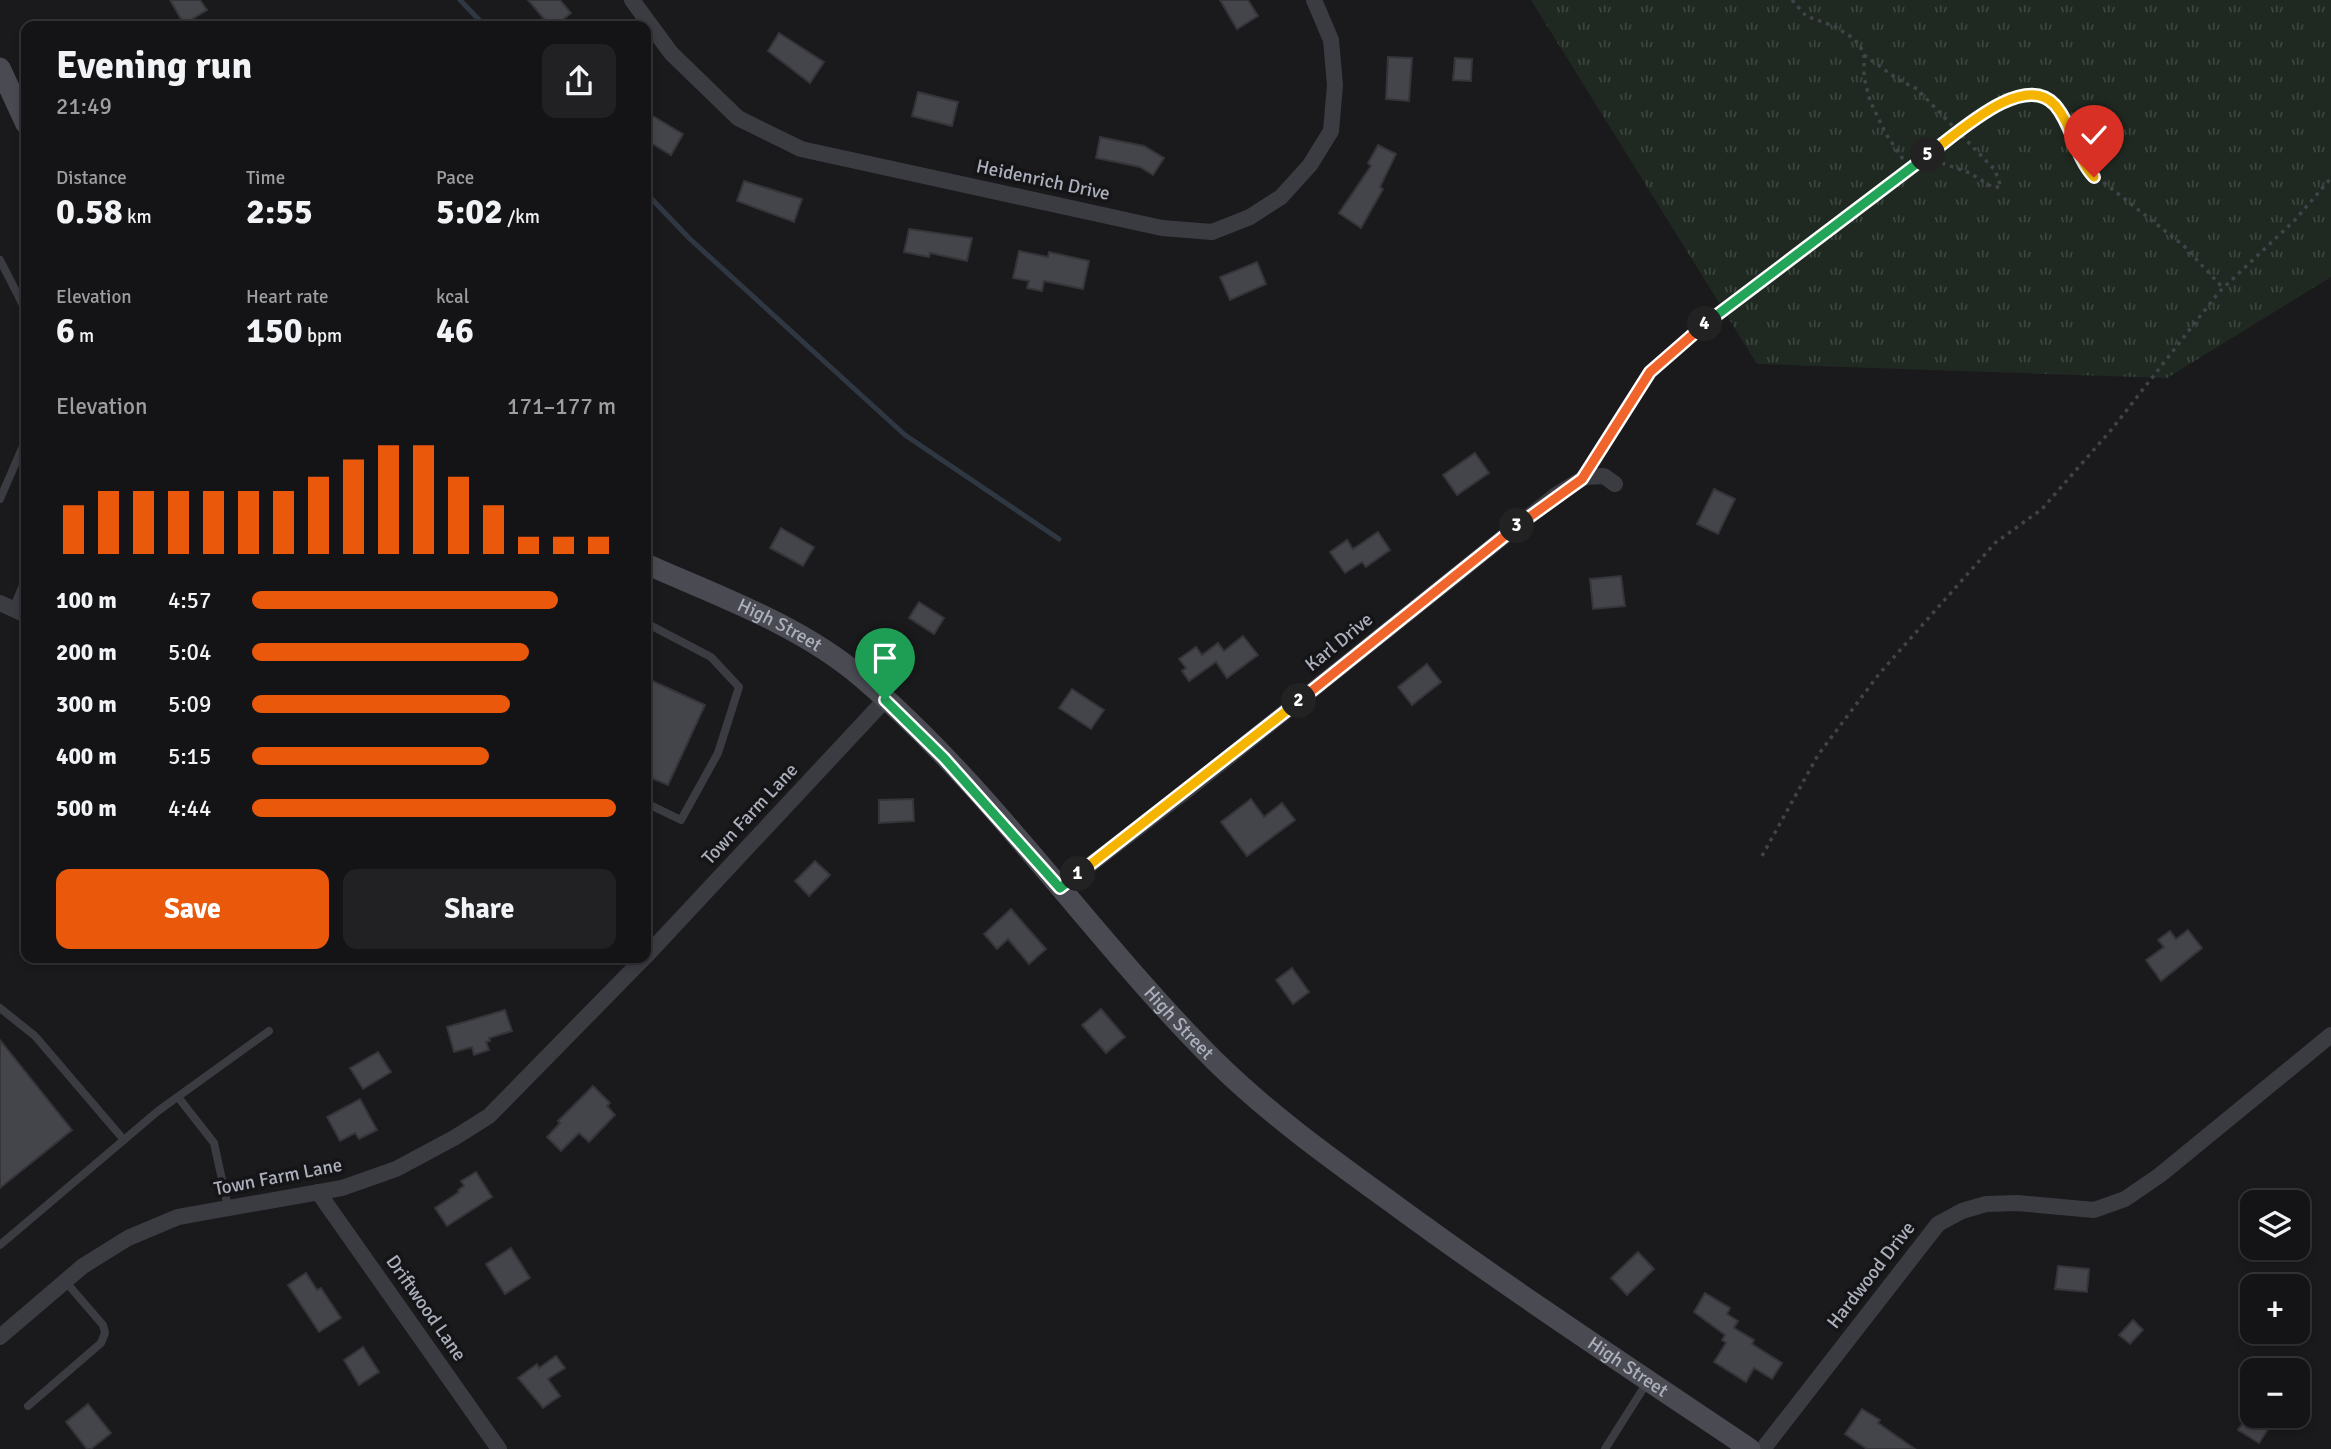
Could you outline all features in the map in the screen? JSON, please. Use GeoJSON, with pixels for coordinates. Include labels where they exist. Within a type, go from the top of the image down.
{"type":"FeatureCollection","features":[{"type":"Feature","properties":{"kind":"main road"},"geometry":{"type":"LineString","coordinates":[[0,68],[21,113]]}},
{"type":"Feature","properties":{"kind":"main road","name":"High Street"},"geometry":{"type":"LineString","coordinates":[[651,566],[734,603],[825,651],[861,677],[944,758],[1216,1061],[1293,1130],[1488,1273],[1750,1449]]}},
{"type":"Feature","properties":{"kind":"street","name":"Heidenrich Drive"},"geometry":{"type":"LineString","coordinates":[[632,0],[647,21]]}},
{"type":"Feature","properties":{"kind":"street","name":"Heidenrich Drive"},"geometry":{"type":"LineString","coordinates":[[651,26],[671,53],[738,118],[800,149],[1162,228],[1212,233],[1250,217],[1281,197],[1310,165],[1331,131],[1335,85],[1331,40],[1314,0]]}},
{"type":"Feature","properties":{"kind":"street"},"geometry":{"type":"LineString","coordinates":[[1582,479],[1604,476],[1615,484]]}},
{"type":"Feature","properties":{"kind":"street","name":"Karl Drive"},"geometry":{"type":"LineString","coordinates":[[1060,888],[1190,788],[1556,495],[1582,479]]}},
{"type":"Feature","properties":{"kind":"street","name":"Town Farm Lane"},"geometry":{"type":"LineString","coordinates":[[651,951],[885,700]]}},
{"type":"Feature","properties":{"kind":"street","name":"Town Farm Lane"},"geometry":{"type":"LineString","coordinates":[[0,1337],[65,1281],[128,1238],[178,1217],[342,1188],[396,1169],[489,1116],[639,963]]}},
{"type":"Feature","properties":{"kind":"street","name":"Hardwood Drive"},"geometry":{"type":"LineString","coordinates":[[1763,1449],[1938,1224],[1962,1211],[1986,1204],[2017,1203],[2094,1210],[2125,1199],[2160,1175],[2331,1035]]}},
{"type":"Feature","properties":{"kind":"street","name":"Driftwood Lane"},"geometry":{"type":"LineString","coordinates":[[318,1192],[499,1449]]}},
{"type":"Feature","properties":{"kind":"lane"},"geometry":{"type":"LineString","coordinates":[[0,260],[21,301]]}},
{"type":"Feature","properties":{"kind":"lane"},"geometry":{"type":"LineString","coordinates":[[0,499],[21,451]]}},
{"type":"Feature","properties":{"kind":"lane"},"geometry":{"type":"LineString","coordinates":[[13,609],[21,590]]}},
{"type":"Feature","properties":{"kind":"lane"},"geometry":{"type":"LineString","coordinates":[[651,626],[711,657],[739,687],[718,753],[681,820],[651,805]]}},
{"type":"Feature","properties":{"kind":"lane"},"geometry":{"type":"LineString","coordinates":[[0,1008],[35,1036],[124,1140]]}},
{"type":"Feature","properties":{"kind":"lane"},"geometry":{"type":"LineString","coordinates":[[0,1245],[178,1097],[269,1031]]}},
{"type":"Feature","properties":{"kind":"lane"},"geometry":{"type":"LineString","coordinates":[[178,1097],[214,1143],[228,1207]]}},
{"type":"Feature","properties":{"kind":"lane"},"geometry":{"type":"LineString","coordinates":[[28,1406],[101,1343],[105,1333],[103,1325],[65,1281]]}},
{"type":"Feature","properties":{"kind":"lane"},"geometry":{"type":"LineString","coordinates":[[1605,1449],[1648,1381]]}},
{"type":"Feature","properties":{"kind":"path"},"geometry":{"type":"LineString","coordinates":[[1792,0],[1806,16],[1834,26],[1853,38],[1864,55],[1899,80],[1917,89],[1931,107],[1961,132],[1995,170],[2001,187],[1992,187],[1970,173],[1925,157]]}},
{"type":"Feature","properties":{"kind":"path"},"geometry":{"type":"LineString","coordinates":[[1864,55],[1864,77],[1870,101],[1886,134],[1909,168]]}},
{"type":"Feature","properties":{"kind":"path"},"geometry":{"type":"LineString","coordinates":[[1582,479],[1650,372],[1726,305],[1827,233],[1909,168],[2010,98],[2025,94],[2043,97],[2054,105],[2088,170],[2184,246],[2223,288]]}},
{"type":"Feature","properties":{"kind":"path"},"geometry":{"type":"LineString","coordinates":[[1762,856],[1818,755],[1879,674],[1995,543],[2042,509],[2112,429],[2223,288],[2295,220],[2331,178]]}},
{"type":"Feature","properties":{"kind":"green space"},"geometry":{"type":"Polygon","coordinates":[[[1531,0],[2331,0],[2331,277],[2167,378],[1757,364],[1531,0]]]}},
{"type":"Feature","properties":{"kind":"building"},"geometry":{"type":"Polygon","coordinates":[[[170,0],[200,0],[207,10],[189,21],[182,21],[170,0]]]}},
{"type":"Feature","properties":{"kind":"building"},"geometry":{"type":"Polygon","coordinates":[[[528,0],[560,0],[571,13],[561,21],[546,21],[528,0]]]}},
{"type":"Feature","properties":{"kind":"building"},"geometry":{"type":"Polygon","coordinates":[[[1220,0],[1248,0],[1258,16],[1237,29],[1220,0]]]}},
{"type":"Feature","properties":{"kind":"building"},"geometry":{"type":"Polygon","coordinates":[[[779,33],[824,62],[810,83],[768,51],[779,33]]]}},
{"type":"Feature","properties":{"kind":"building"},"geometry":{"type":"Polygon","coordinates":[[[1388,57],[1412,58],[1409,101],[1386,99],[1388,57]]]}},
{"type":"Feature","properties":{"kind":"building"},"geometry":{"type":"Polygon","coordinates":[[[1455,58],[1472,59],[1471,81],[1453,80],[1455,58]]]}},
{"type":"Feature","properties":{"kind":"building"},"geometry":{"type":"Polygon","coordinates":[[[918,92],[958,102],[952,126],[912,116],[918,92]]]}},
{"type":"Feature","properties":{"kind":"building"},"geometry":{"type":"Polygon","coordinates":[[[651,115],[683,134],[671,155],[651,143],[651,115]]]}},
{"type":"Feature","properties":{"kind":"building"},"geometry":{"type":"Polygon","coordinates":[[[1100,137],[1144,146],[1164,158],[1153,175],[1140,167],[1096,158],[1100,137]]]}},
{"type":"Feature","properties":{"kind":"building"},"geometry":{"type":"Polygon","coordinates":[[[1378,145],[1396,154],[1380,187],[1383,189],[1361,228],[1339,213],[1371,166],[1368,163],[1378,145]]]}},
{"type":"Feature","properties":{"kind":"building"},"geometry":{"type":"Polygon","coordinates":[[[744,181],[802,199],[794,222],[737,201],[744,181]]]}},
{"type":"Feature","properties":{"kind":"building"},"geometry":{"type":"Polygon","coordinates":[[[909,229],[972,238],[967,261],[930,253],[929,257],[904,252],[909,229]]]}},
{"type":"Feature","properties":{"kind":"building"},"geometry":{"type":"Polygon","coordinates":[[[1019,251],[1048,257],[1049,252],[1089,261],[1083,289],[1044,281],[1042,291],[1027,288],[1029,281],[1013,278],[1019,251]]]}},
{"type":"Feature","properties":{"kind":"building"},"geometry":{"type":"Polygon","coordinates":[[[1257,262],[1266,284],[1230,300],[1220,277],[1257,262]]]}},
{"type":"Feature","properties":{"kind":"building"},"geometry":{"type":"Polygon","coordinates":[[[1475,453],[1489,473],[1457,495],[1443,475],[1475,453]]]}},
{"type":"Feature","properties":{"kind":"building"},"geometry":{"type":"Polygon","coordinates":[[[1714,489],[1735,499],[1718,534],[1697,524],[1714,489]]]}},
{"type":"Feature","properties":{"kind":"building"},"geometry":{"type":"Polygon","coordinates":[[[781,528],[814,547],[803,566],[770,548],[781,528]]]}},
{"type":"Feature","properties":{"kind":"building"},"geometry":{"type":"Polygon","coordinates":[[[1378,532],[1390,550],[1366,567],[1362,562],[1345,573],[1330,552],[1347,540],[1353,549],[1378,532]]]}},
{"type":"Feature","properties":{"kind":"building"},"geometry":{"type":"Polygon","coordinates":[[[1621,576],[1625,606],[1593,609],[1590,579],[1621,576]]]}},
{"type":"Feature","properties":{"kind":"building"},"geometry":{"type":"Polygon","coordinates":[[[919,602],[944,618],[934,634],[909,618],[919,602]]]}},
{"type":"Feature","properties":{"kind":"building"},"geometry":{"type":"Polygon","coordinates":[[[1243,636],[1258,655],[1227,678],[1216,662],[1189,681],[1182,671],[1186,668],[1179,659],[1196,647],[1202,655],[1218,643],[1224,651],[1243,636]]]}},
{"type":"Feature","properties":{"kind":"building"},"geometry":{"type":"Polygon","coordinates":[[[1427,664],[1441,682],[1412,705],[1398,687],[1427,664]]]}},
{"type":"Feature","properties":{"kind":"building"},"geometry":{"type":"Polygon","coordinates":[[[651,680],[705,705],[668,785],[651,778],[651,680]]]}},
{"type":"Feature","properties":{"kind":"building"},"geometry":{"type":"Polygon","coordinates":[[[1072,689],[1104,710],[1091,729],[1059,708],[1072,689]]]}},
{"type":"Feature","properties":{"kind":"building"},"geometry":{"type":"Polygon","coordinates":[[[913,799],[914,821],[879,823],[879,800],[913,799]]]}},
{"type":"Feature","properties":{"kind":"building"},"geometry":{"type":"Polygon","coordinates":[[[1251,799],[1264,817],[1282,803],[1295,820],[1247,856],[1221,822],[1251,799]]]}},
{"type":"Feature","properties":{"kind":"building"},"geometry":{"type":"Polygon","coordinates":[[[815,861],[830,875],[809,896],[795,881],[815,861]]]}},
{"type":"Feature","properties":{"kind":"building"},"geometry":{"type":"Polygon","coordinates":[[[1011,909],[1046,949],[1029,964],[1008,939],[997,949],[984,934],[1011,909]]]}},
{"type":"Feature","properties":{"kind":"building"},"geometry":{"type":"Polygon","coordinates":[[[2188,930],[2202,948],[2161,981],[2146,960],[2164,947],[2158,940],[2170,931],[2176,939],[2188,930]]]}},
{"type":"Feature","properties":{"kind":"building"},"geometry":{"type":"Polygon","coordinates":[[[1292,968],[1309,992],[1293,1004],[1276,980],[1292,968]]]}},
{"type":"Feature","properties":{"kind":"building"},"geometry":{"type":"Polygon","coordinates":[[[1101,1009],[1125,1037],[1106,1053],[1082,1025],[1101,1009]]]}},
{"type":"Feature","properties":{"kind":"building"},"geometry":{"type":"Polygon","coordinates":[[[505,1010],[512,1031],[489,1038],[490,1041],[486,1042],[489,1050],[474,1055],[472,1047],[454,1052],[447,1027],[505,1010]]]}},
{"type":"Feature","properties":{"kind":"building"},"geometry":{"type":"Polygon","coordinates":[[[0,1040],[72,1130],[0,1188],[0,1040]]]}},
{"type":"Feature","properties":{"kind":"building"},"geometry":{"type":"Polygon","coordinates":[[[378,1052],[391,1072],[363,1089],[350,1068],[378,1052]]]}},
{"type":"Feature","properties":{"kind":"building"},"geometry":{"type":"Polygon","coordinates":[[[593,1086],[610,1103],[607,1106],[615,1115],[589,1142],[579,1133],[561,1151],[547,1137],[560,1123],[558,1121],[593,1086]]]}},
{"type":"Feature","properties":{"kind":"building"},"geometry":{"type":"Polygon","coordinates":[[[360,1099],[377,1130],[359,1139],[355,1133],[340,1141],[327,1117],[360,1099]]]}},
{"type":"Feature","properties":{"kind":"building"},"geometry":{"type":"Polygon","coordinates":[[[476,1172],[492,1197],[447,1226],[435,1208],[459,1192],[464,1186],[461,1181],[476,1172]]]}},
{"type":"Feature","properties":{"kind":"building"},"geometry":{"type":"Polygon","coordinates":[[[511,1248],[530,1278],[505,1294],[486,1264],[511,1248]]]}},
{"type":"Feature","properties":{"kind":"building"},"geometry":{"type":"Polygon","coordinates":[[[1638,1252],[1654,1269],[1627,1295],[1611,1278],[1638,1252]]]}},
{"type":"Feature","properties":{"kind":"building"},"geometry":{"type":"Polygon","coordinates":[[[2058,1266],[2089,1269],[2087,1292],[2055,1289],[2058,1266]]]}},
{"type":"Feature","properties":{"kind":"building"},"geometry":{"type":"Polygon","coordinates":[[[306,1273],[317,1290],[321,1288],[341,1318],[319,1332],[288,1285],[306,1273]]]}},
{"type":"Feature","properties":{"kind":"building"},"geometry":{"type":"Polygon","coordinates":[[[1705,1293],[1730,1308],[1727,1314],[1738,1321],[1734,1328],[1754,1340],[1752,1344],[1782,1363],[1772,1379],[1754,1368],[1746,1382],[1714,1362],[1726,1343],[1722,1340],[1725,1335],[1694,1312],[1705,1293]]]}},
{"type":"Feature","properties":{"kind":"building"},"geometry":{"type":"Polygon","coordinates":[[[2133,1320],[2143,1330],[2130,1344],[2119,1335],[2133,1320]]]}},
{"type":"Feature","properties":{"kind":"building"},"geometry":{"type":"Polygon","coordinates":[[[363,1347],[379,1372],[359,1385],[344,1360],[363,1347]]]}},
{"type":"Feature","properties":{"kind":"building"},"geometry":{"type":"Polygon","coordinates":[[[556,1356],[565,1368],[548,1379],[560,1396],[543,1408],[518,1378],[537,1364],[539,1368],[556,1356]]]}},
{"type":"Feature","properties":{"kind":"building"},"geometry":{"type":"Polygon","coordinates":[[[88,1404],[111,1433],[91,1449],[87,1449],[66,1422],[88,1404]]]}},
{"type":"Feature","properties":{"kind":"building"},"geometry":{"type":"Polygon","coordinates":[[[1862,1409],[1915,1449],[1867,1449],[1845,1434],[1862,1409]]]}},
{"type":"Feature","properties":{"kind":"building"},"geometry":{"type":"Polygon","coordinates":[[[2240,1427],[2269,1428],[2259,1443],[2238,1430],[2240,1427]]]}},
{"type":"Feature","properties":{"kind":"waterway"},"geometry":{"type":"LineString","coordinates":[[460,0],[480,21]]}},
{"type":"Feature","properties":{"kind":"waterway"},"geometry":{"type":"LineString","coordinates":[[651,198],[690,239],[905,435],[1059,539]]}},
{"type":"Feature","properties":{"kind":"route"},"geometry":{"type":"LineString","coordinates":[[885,700],[944,758],[1060,888],[1190,788],[1556,495],[1582,479],[1650,372],[1726,305],[1827,233],[1891,181],[2001,103],[2018,94],[2035,94],[2054,105],[2082,161],[2094,177]]}}]}
